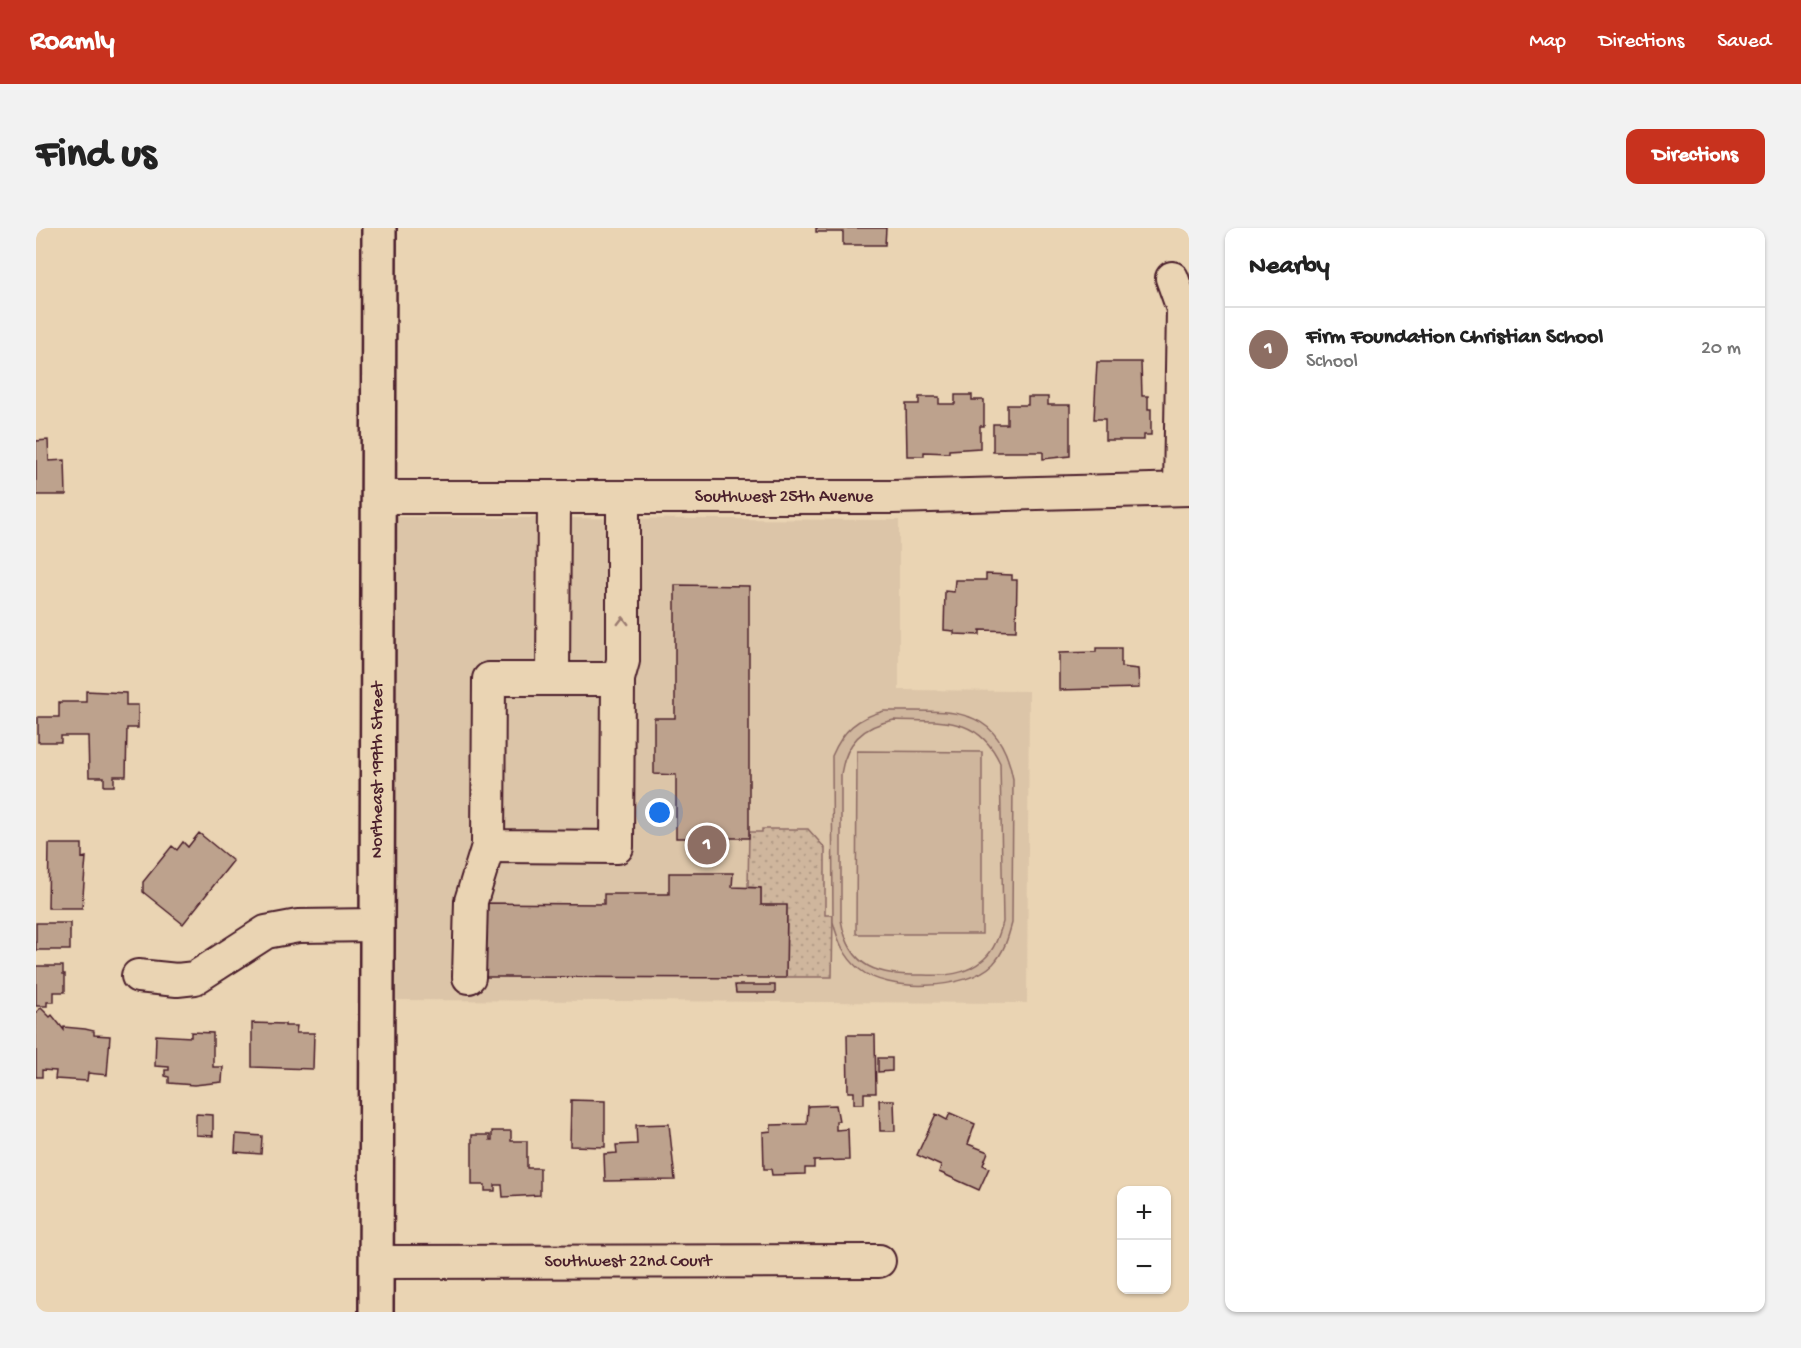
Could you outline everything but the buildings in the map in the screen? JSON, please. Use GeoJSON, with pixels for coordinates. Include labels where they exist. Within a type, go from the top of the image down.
{"type":"FeatureCollection","features":[{"type":"Feature","properties":{"kind":"main road","name":"Northeast 199th Street"},"geometry":{"type":"LineString","coordinates":[[376,1312],[379,228]]}},
{"type":"Feature","properties":{"kind":"street"},"geometry":{"type":"LineString","coordinates":[[1172,278],[1183,309],[1185,488]]}},
{"type":"Feature","properties":{"kind":"street","name":"Southwest 25th Avenue"},"geometry":{"type":"LineString","coordinates":[[379,497],[966,496],[1185,488]]}},
{"type":"Feature","properties":{"kind":"street"},"geometry":{"type":"LineString","coordinates":[[553,679],[554,498]]}},
{"type":"Feature","properties":{"kind":"street"},"geometry":{"type":"LineString","coordinates":[[488,846],[617,847],[618,679],[623,661],[623,498]]}},
{"type":"Feature","properties":{"kind":"street"},"geometry":{"type":"LineString","coordinates":[[469,977],[471,901],[488,846],[489,678],[618,679]]}},
{"type":"Feature","properties":{"kind":"street"},"geometry":{"type":"LineString","coordinates":[[138,976],[177,980],[195,978],[266,932],[298,926],[377,925]]}},
{"type":"Feature","properties":{"kind":"street","name":"Southwest 22nd Court"},"geometry":{"type":"LineString","coordinates":[[376,1262],[879,1261]]}},
{"type":"Feature","properties":{"kind":"shaded area"},"geometry":{"type":"Polygon","coordinates":[[[389,517],[899,520],[899,690],[1029,691],[1027,1003],[386,1000],[389,517]]]}},
{"type":"Feature","properties":{"kind":"shaded area"},"geometry":{"type":"Polygon","coordinates":[[[884,711],[929,711],[967,716],[983,723],[996,736],[1006,754],[1013,779],[1012,923],[1003,950],[993,964],[981,973],[947,983],[927,985],[888,982],[872,977],[859,969],[849,959],[837,936],[833,922],[832,756],[841,739],[852,726],[884,711]],[[894,720],[864,732],[852,745],[843,763],[841,774],[841,920],[845,937],[851,950],[859,959],[880,971],[907,975],[940,975],[963,971],[988,955],[996,942],[1003,922],[1000,763],[991,747],[969,728],[942,722],[894,720]]]}},
{"type":"Feature","properties":{"kind":"shaded area"},"geometry":{"type":"Polygon","coordinates":[[[857,751],[982,752],[982,934],[856,934],[857,751]]]}},
{"type":"Feature","properties":{"kind":"shaded area"},"geometry":{"type":"Polygon","coordinates":[[[762,829],[808,829],[825,848],[825,915],[833,915],[832,977],[786,977],[787,906],[761,905],[761,888],[748,887],[749,832],[762,832],[762,829]]]}},
{"type":"Feature","properties":{"kind":"place","name":"Firm Foundation Christian School"},"geometry":{"type":"Point","coordinates":[707,845]}}]}
